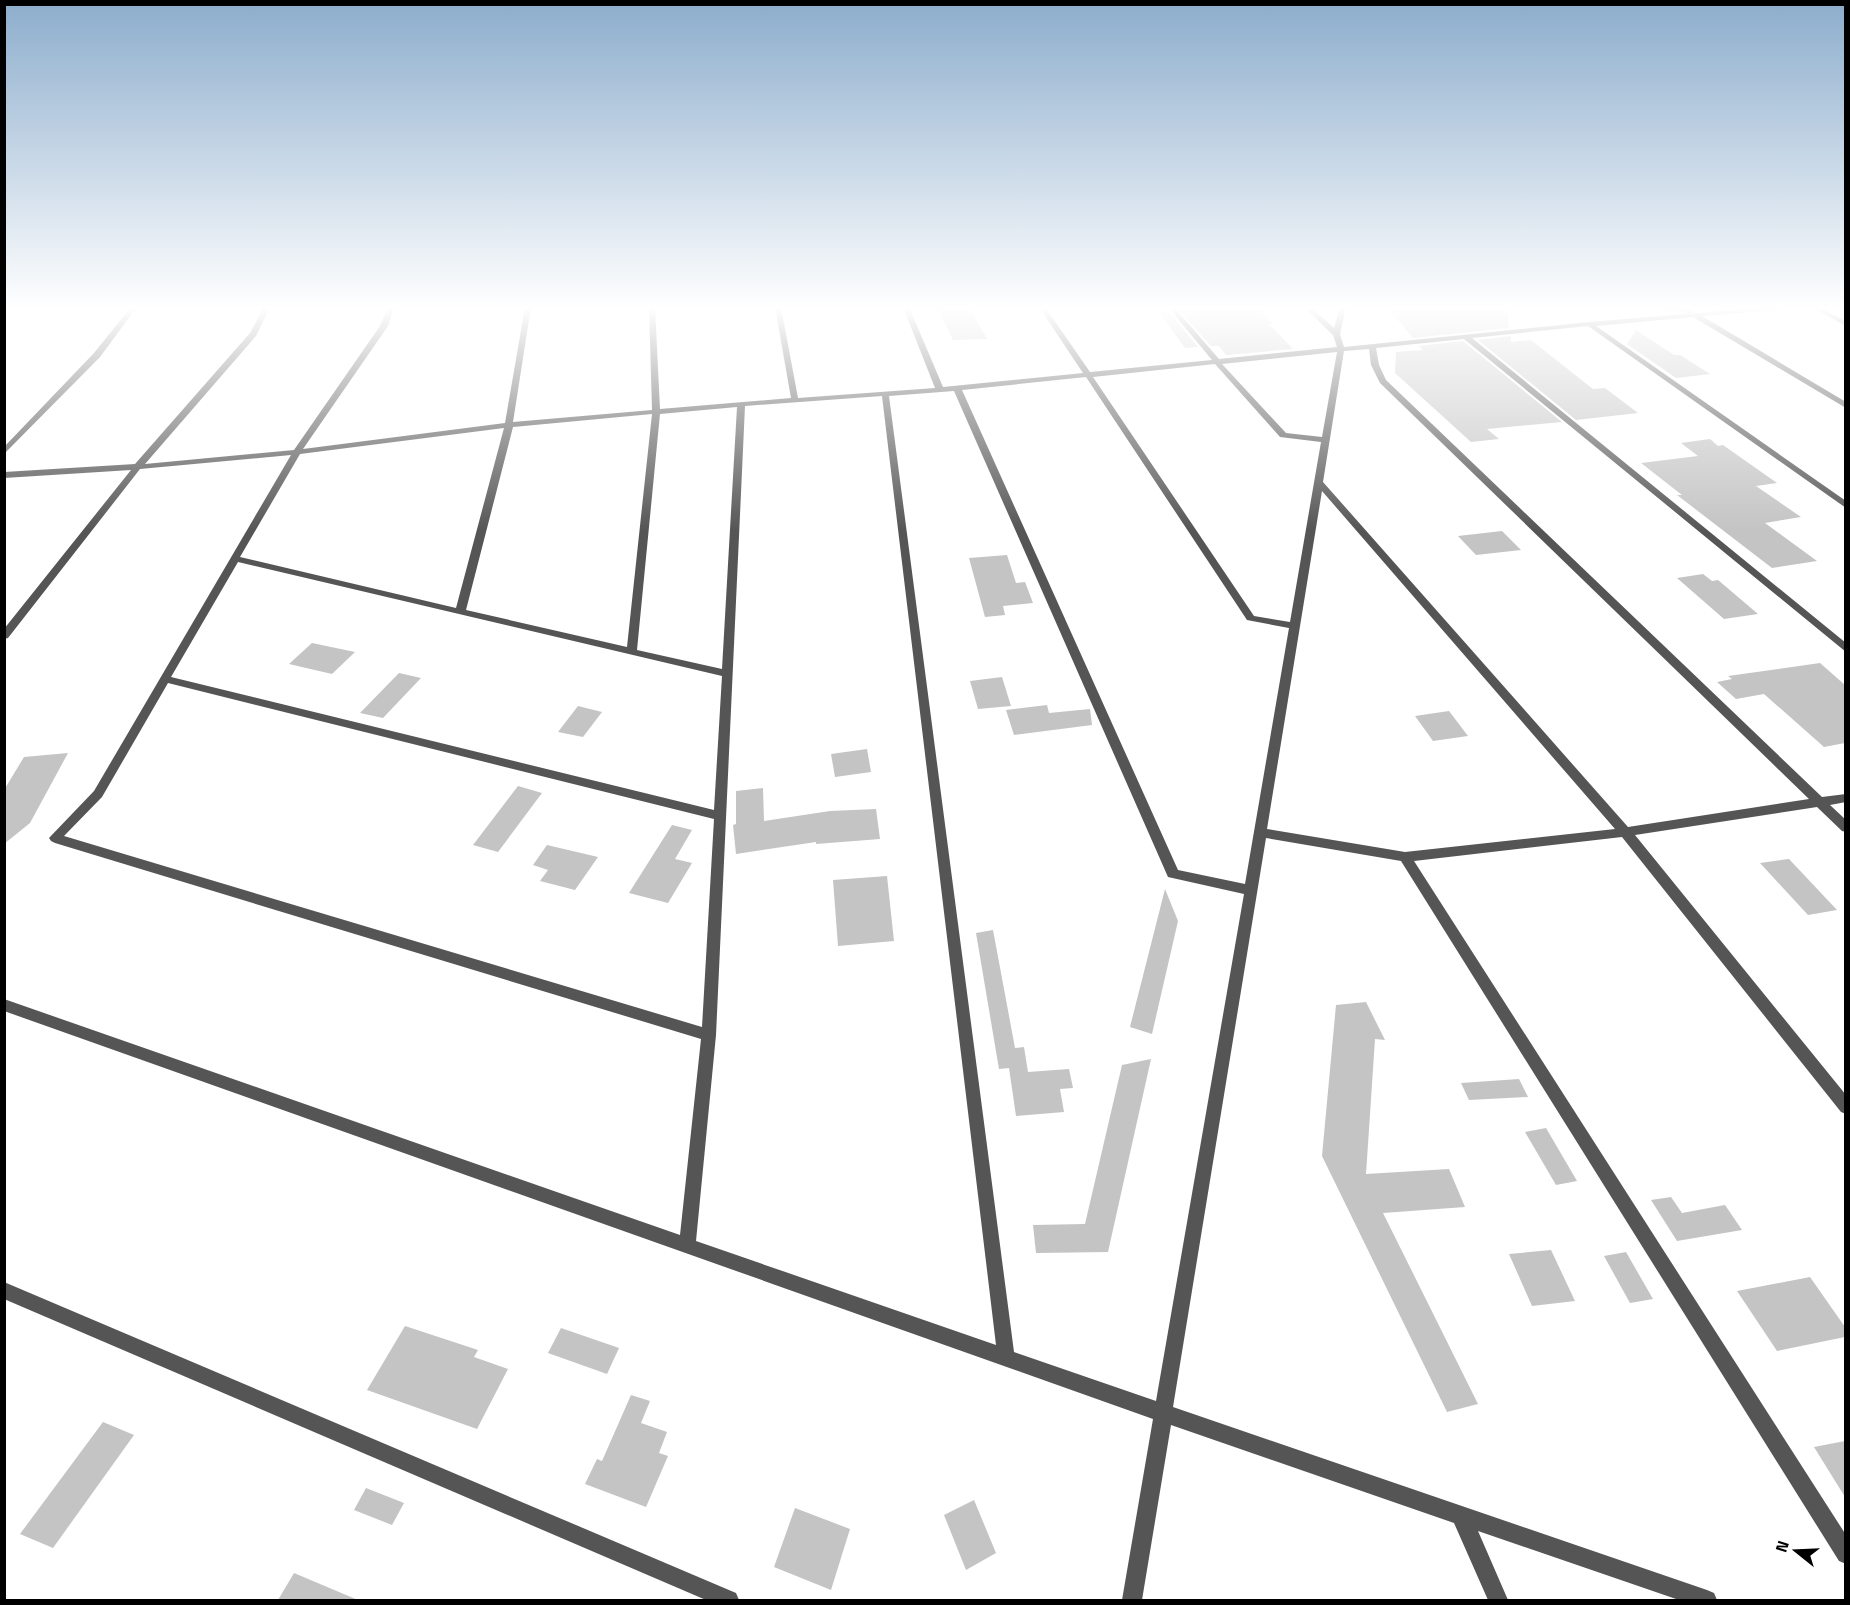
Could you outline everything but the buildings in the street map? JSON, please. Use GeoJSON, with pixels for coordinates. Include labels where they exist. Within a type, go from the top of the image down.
{"type":"FeatureCollection","features":[{"type":"Feature","properties":{"kind":"street"},"geometry":{"type":"LineString","coordinates":[[4,452],[71,382]]}},
{"type":"Feature","properties":{"kind":"street"},"geometry":{"type":"LineString","coordinates":[[4,636],[138,466],[211,382]]}},
{"type":"Feature","properties":{"kind":"street"},"geometry":{"type":"LineString","coordinates":[[345,382],[297,452],[98,794],[55,838],[708,1035]]}},
{"type":"Feature","properties":{"kind":"street"},"geometry":{"type":"LineString","coordinates":[[460,613],[509,425],[516,382]]}},
{"type":"Feature","properties":{"kind":"street"},"geometry":{"type":"LineString","coordinates":[[632,652],[656,411],[655,382]]}},
{"type":"Feature","properties":{"kind":"street"},"geometry":{"type":"LineString","coordinates":[[791,382],[795,400]]}},
{"type":"Feature","properties":{"kind":"street"},"geometry":{"type":"LineString","coordinates":[[937,382],[940,390]]}},
{"type":"Feature","properties":{"kind":"street"},"geometry":{"type":"LineString","coordinates":[[4,475],[297,452],[509,425],[656,411],[940,390],[1018,382]]}},
{"type":"Feature","properties":{"kind":"street"},"geometry":{"type":"LineString","coordinates":[[1092,382],[1251,618],[1294,626]]}},
{"type":"Feature","properties":{"kind":"street"},"geometry":{"type":"LineString","coordinates":[[1234,382],[1282,435],[1326,440]]}},
{"type":"Feature","properties":{"kind":"street"},"geometry":{"type":"LineString","coordinates":[[1132,1600],[1336,382]]}},
{"type":"Feature","properties":{"kind":"street"},"geometry":{"type":"LineString","coordinates":[[1384,382],[1845,828]]}},
{"type":"Feature","properties":{"kind":"street"},"geometry":{"type":"LineString","coordinates":[[1520,382],[1845,649]]}},
{"type":"Feature","properties":{"kind":"street"},"geometry":{"type":"LineString","coordinates":[[1670,382],[1845,506]]}},
{"type":"Feature","properties":{"kind":"street"},"geometry":{"type":"LineString","coordinates":[[1805,382],[1845,406]]}},
{"type":"Feature","properties":{"kind":"street"},"geometry":{"type":"LineString","coordinates":[[957,388],[1173,873],[1250,890]]}},
{"type":"Feature","properties":{"kind":"street"},"geometry":{"type":"LineString","coordinates":[[885,393],[1006,1358]]}},
{"type":"Feature","properties":{"kind":"street"},"geometry":{"type":"LineString","coordinates":[[687,1245],[708,1035],[741,404]]}},
{"type":"Feature","properties":{"kind":"street"},"geometry":{"type":"LineString","coordinates":[[1319,482],[1625,832],[1845,1107]]}},
{"type":"Feature","properties":{"kind":"street"},"geometry":{"type":"LineString","coordinates":[[235,559],[728,674]]}},
{"type":"Feature","properties":{"kind":"street"},"geometry":{"type":"LineString","coordinates":[[165,680],[721,816]]}},
{"type":"Feature","properties":{"kind":"street"},"geometry":{"type":"LineString","coordinates":[[1260,832],[1405,857],[1625,832],[1845,798]]}},
{"type":"Feature","properties":{"kind":"street"},"geometry":{"type":"LineString","coordinates":[[1405,857],[1845,1554]]}},
{"type":"Feature","properties":{"kind":"street"},"geometry":{"type":"LineString","coordinates":[[4,1005],[1163,1413],[1707,1600]]}},
{"type":"Feature","properties":{"kind":"street"},"geometry":{"type":"LineString","coordinates":[[4,1290],[729,1600]]}},
{"type":"Feature","properties":{"kind":"street"},"geometry":{"type":"LineString","coordinates":[[1461,1516],[1498,1600]]}}]}
